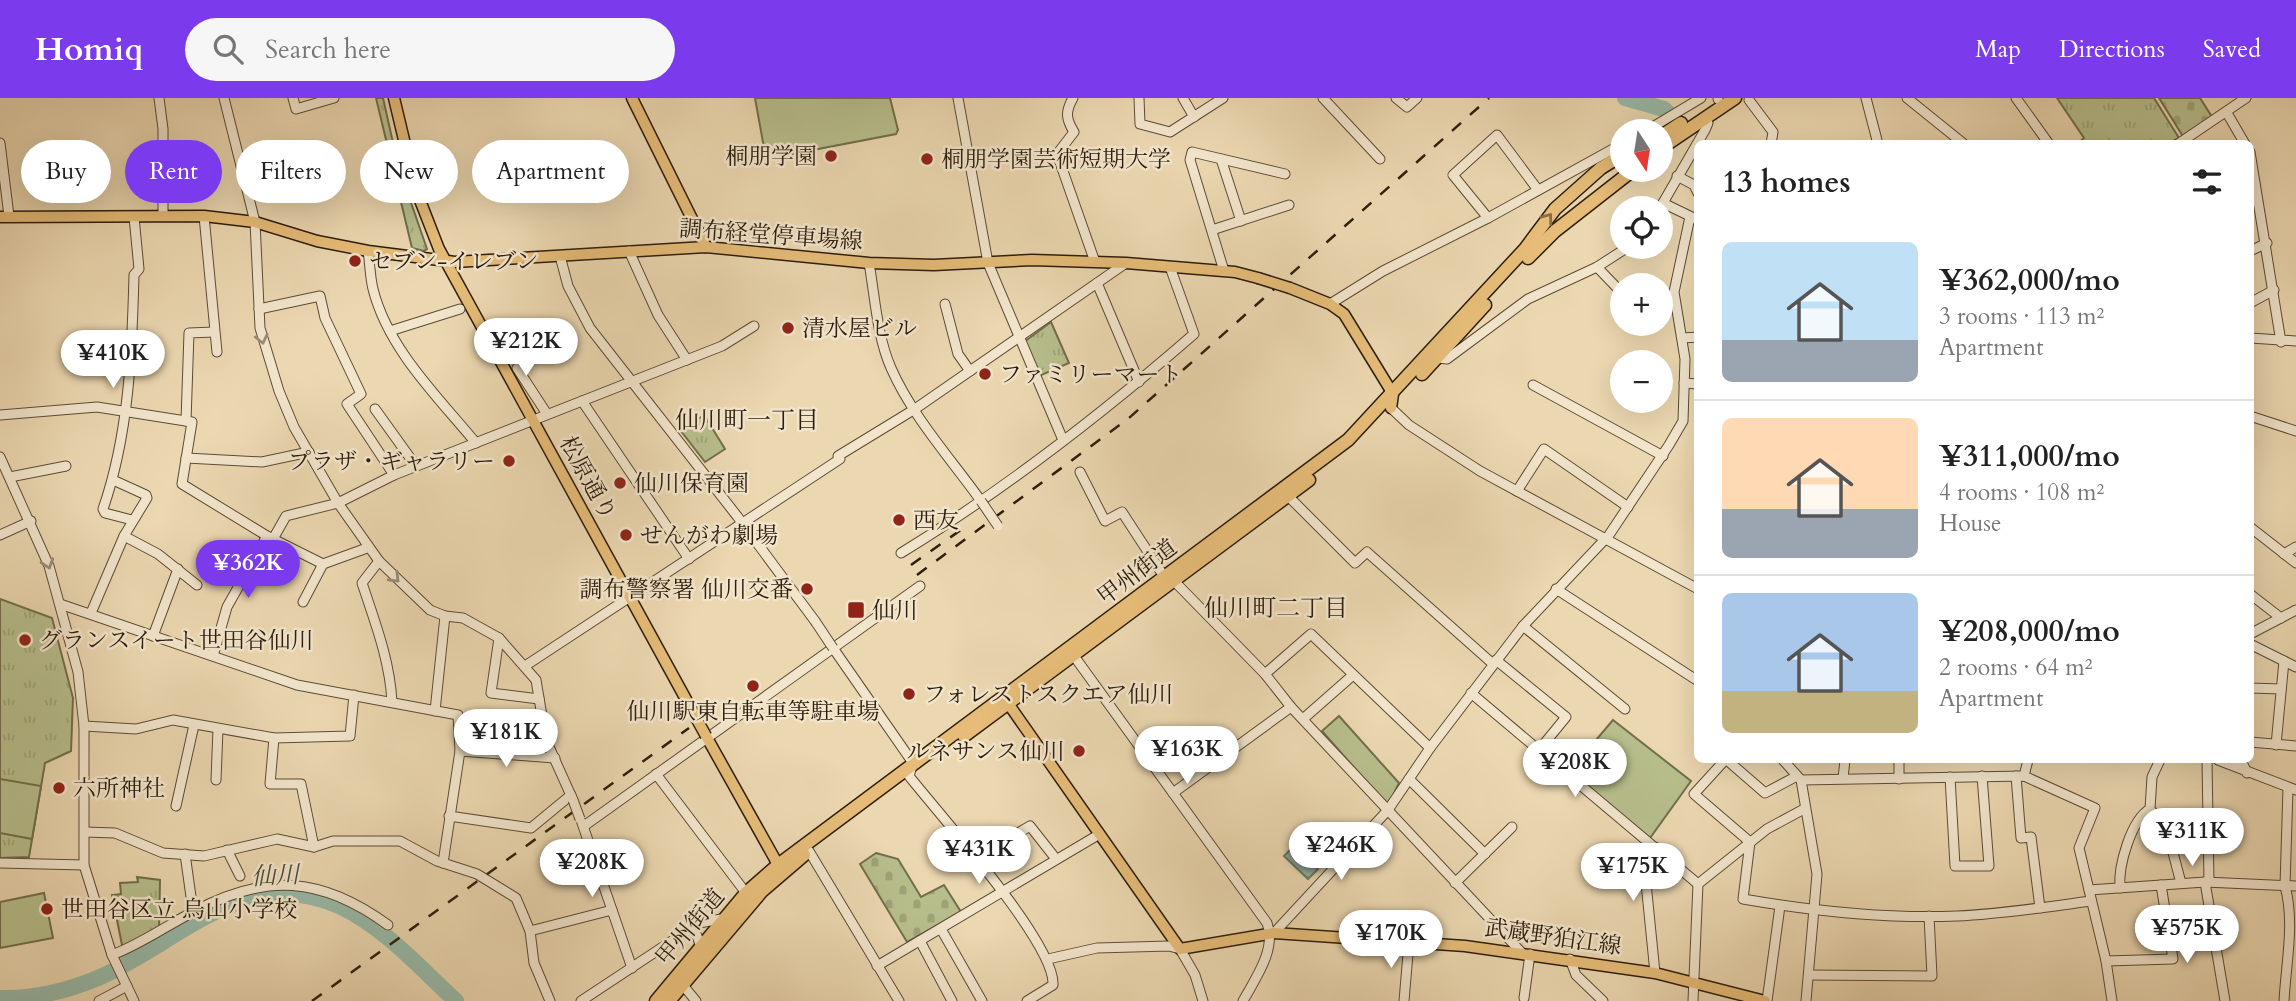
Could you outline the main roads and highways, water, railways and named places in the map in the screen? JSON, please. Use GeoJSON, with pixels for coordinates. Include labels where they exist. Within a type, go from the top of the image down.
{"type":"FeatureCollection","features":[{"type":"Feature","properties":{"kind":"highway"},"geometry":{"type":"LineString","coordinates":[[1673,128],[1719,98]]}},
{"type":"Feature","properties":{"kind":"highway"},"geometry":{"type":"LineString","coordinates":[[1673,140],[1705,117],[1742,99]]}},
{"type":"Feature","properties":{"kind":"highway","name":"甲州街道"},"geometry":{"type":"LineString","coordinates":[[1006,701],[1074,656],[1348,440],[1532,242],[1555,209],[1610,162]]}},
{"type":"Feature","properties":{"kind":"highway","name":"甲州街道"},"geometry":{"type":"LineString","coordinates":[[656,1001],[746,893],[1343,454],[1391,408],[1541,244],[1618,182]]}},
{"type":"Feature","properties":{"kind":"highway","name":"甲州街道"},"geometry":{"type":"LineString","coordinates":[[668,1001],[780,869],[809,851],[911,770]]}},
{"type":"Feature","properties":{"kind":"main road","name":"松原通り"},"geometry":{"type":"LineString","coordinates":[[394,98],[416,190],[446,260],[780,869]]}},
{"type":"Feature","properties":{"kind":"main road"},"geometry":{"type":"LineString","coordinates":[[632,98],[706,247]]}},
{"type":"Feature","properties":{"kind":"main road","name":"調布経堂停車場線"},"geometry":{"type":"LineString","coordinates":[[4,216],[204,216],[255,222],[317,241],[368,251],[446,260],[706,247],[869,263],[988,263],[1032,260],[1126,263],[1224,271],[1290,288],[1329,304],[1344,314],[1393,394]]}},
{"type":"Feature","properties":{"kind":"main road"},"geometry":{"type":"LineString","coordinates":[[1391,408],[1393,394]]}},
{"type":"Feature","properties":{"kind":"main road","name":"武蔵野狛江線"},"geometry":{"type":"LineString","coordinates":[[1006,701],[1180,949],[1272,933],[1409,942],[1526,953],[1655,973],[1766,1001]]}},
{"type":"Feature","properties":{"kind":"water"},"geometry":{"type":"Polygon","coordinates":[[[1294,846],[1318,869],[1308,879],[1284,856],[1294,846]]]}},
{"type":"Feature","properties":{"kind":"waterway"},"geometry":{"type":"LineString","coordinates":[[1625,98],[1664,109],[1673,118]]}},
{"type":"Feature","properties":{"kind":"waterway","name":"仙川"},"geometry":{"type":"LineString","coordinates":[[0,998],[37,996],[86,983],[127,963],[214,913],[243,901],[274,894],[306,896],[341,907],[357,916],[402,950],[456,1001]]}},
{"type":"Feature","properties":{"kind":"railway"},"geometry":{"type":"LineString","coordinates":[[917,575],[1129,418],[1489,98]]}},
{"type":"Feature","properties":{"kind":"railway"},"geometry":{"type":"LineString","coordinates":[[911,565],[965,527]]}},
{"type":"Feature","properties":{"kind":"railway"},"geometry":{"type":"LineString","coordinates":[[312,1001],[689,728]]}},
{"type":"Feature","properties":{"kind":"place","name":"桐朋学園"},"geometry":{"type":"Point","coordinates":[831,156]}},
{"type":"Feature","properties":{"kind":"place","name":"桐朋学園芸術短期大学"},"geometry":{"type":"Point","coordinates":[927,159]}},
{"type":"Feature","properties":{"kind":"place","name":"セブン-イレブン"},"geometry":{"type":"Point","coordinates":[355,261]}},
{"type":"Feature","properties":{"kind":"place","name":"清水屋ビル"},"geometry":{"type":"Point","coordinates":[788,328]}},
{"type":"Feature","properties":{"kind":"place","name":"ファミリーマート"},"geometry":{"type":"Point","coordinates":[985,374]}},
{"type":"Feature","properties":{"kind":"place","name":"プラザ・ギャラリー"},"geometry":{"type":"Point","coordinates":[509,461]}},
{"type":"Feature","properties":{"kind":"place","name":"仙川保育園"},"geometry":{"type":"Point","coordinates":[620,483]}},
{"type":"Feature","properties":{"kind":"place","name":"西友"},"geometry":{"type":"Point","coordinates":[899,520]}},
{"type":"Feature","properties":{"kind":"place","name":"せんがわ劇場"},"geometry":{"type":"Point","coordinates":[626,535]}},
{"type":"Feature","properties":{"kind":"place","name":"調布警察署 仙川交番"},"geometry":{"type":"Point","coordinates":[807,589]}},
{"type":"Feature","properties":{"kind":"place","name":"仙川"},"geometry":{"type":"Point","coordinates":[856,610]}},
{"type":"Feature","properties":{"kind":"place","name":"グランスイート世田谷仙川"},"geometry":{"type":"Point","coordinates":[25,640]}},
{"type":"Feature","properties":{"kind":"place","name":"仙川駅東自転車等駐車場"},"geometry":{"type":"Point","coordinates":[753,686]}},
{"type":"Feature","properties":{"kind":"place","name":"フォレストスクエア仙川"},"geometry":{"type":"Point","coordinates":[909,694]}},
{"type":"Feature","properties":{"kind":"place","name":"ルネサンス仙川"},"geometry":{"type":"Point","coordinates":[1079,751]}},
{"type":"Feature","properties":{"kind":"place","name":"六所神社"},"geometry":{"type":"Point","coordinates":[59,788]}},
{"type":"Feature","properties":{"kind":"place","name":"世田谷区立 烏山小学校"},"geometry":{"type":"Point","coordinates":[47,909]}},
{"type":"Feature","properties":{"kind":"district","name":"仙川町一丁目"},"geometry":{"type":"Point","coordinates":[747,420]}},
{"type":"Feature","properties":{"kind":"district","name":"仙川町二丁目"},"geometry":{"type":"Point","coordinates":[1276,608]}}]}
